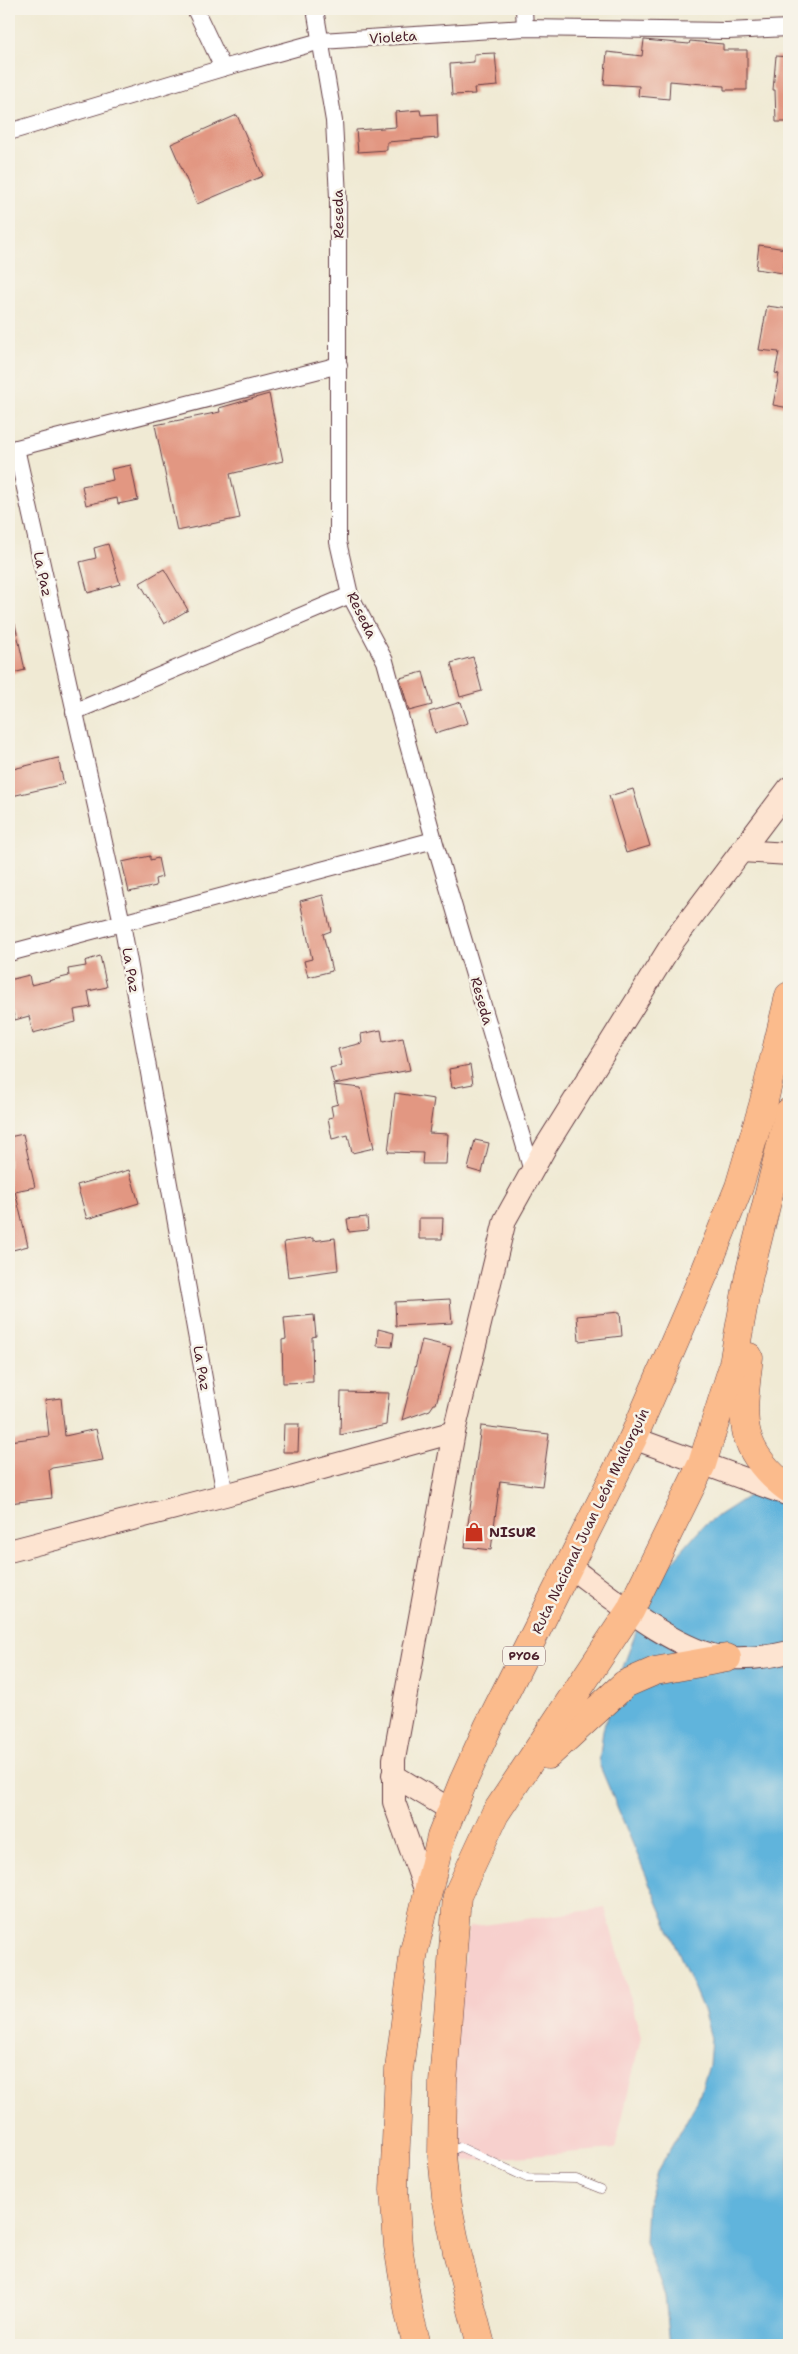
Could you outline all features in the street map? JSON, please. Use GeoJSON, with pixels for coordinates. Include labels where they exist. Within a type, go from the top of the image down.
{"type":"FeatureCollection","features":[{"type":"Feature","properties":{"kind":"highway","name":"Ruta Nacional Juan León Mallorquín"},"geometry":{"type":"LineString","coordinates":[[417,2345],[409,2314],[398,2246],[394,2190],[398,2070],[405,2006],[426,1892],[441,1837],[488,1727],[570,1567],[632,1438],[704,1274],[739,1187],[763,1105],[789,996]]}},
{"type":"Feature","properties":{"kind":"highway"},"geometry":{"type":"LineString","coordinates":[[457,1896],[495,1814],[630,1611],[702,1464],[732,1369],[749,1275],[789,1112]]}},
{"type":"Feature","properties":{"kind":"highway"},"geometry":{"type":"LineString","coordinates":[[762,1225],[759,1300],[743,1411],[749,1443],[760,1463],[789,1489]]}},
{"type":"Feature","properties":{"kind":"highway"},"geometry":{"type":"LineString","coordinates":[[510,1790],[625,1684],[654,1671],[727,1658]]}},
{"type":"Feature","properties":{"kind":"highway"},"geometry":{"type":"LineString","coordinates":[[451,1810],[464,1830],[457,1896],[443,2083],[442,2155],[446,2196],[457,2252],[481,2345]]}},
{"type":"Feature","properties":{"kind":"main road"},"geometry":{"type":"LineString","coordinates":[[426,1892],[394,1802],[394,1759],[454,1432],[505,1220],[532,1171],[675,939],[789,788]]}},
{"type":"Feature","properties":{"kind":"main road"},"geometry":{"type":"LineString","coordinates":[[741,851],[789,854]]}},
{"type":"Feature","properties":{"kind":"main road"},"geometry":{"type":"LineString","coordinates":[[9,1550],[225,1495],[454,1432]]}},
{"type":"Feature","properties":{"kind":"main road"},"geometry":{"type":"LineString","coordinates":[[632,1438],[789,1495]]}},
{"type":"Feature","properties":{"kind":"main road"},"geometry":{"type":"LineString","coordinates":[[570,1567],[630,1611],[685,1645],[727,1658],[774,1656],[789,1652]]}},
{"type":"Feature","properties":{"kind":"main road"},"geometry":{"type":"LineString","coordinates":[[393,1775],[451,1810]]}},
{"type":"Feature","properties":{"kind":"street"},"geometry":{"type":"LineString","coordinates":[[195,9],[223,68]]}},
{"type":"Feature","properties":{"kind":"street","name":"Reseda"},"geometry":{"type":"LineString","coordinates":[[315,9],[334,121],[338,187],[338,542],[350,594],[385,660],[434,840],[532,1171]]}},
{"type":"Feature","properties":{"kind":"street"},"geometry":{"type":"LineString","coordinates":[[524,9],[525,28]]}},
{"type":"Feature","properties":{"kind":"street","name":"Violeta"},"geometry":{"type":"LineString","coordinates":[[9,132],[223,68],[321,41],[525,28],[727,31],[789,28]]}},
{"type":"Feature","properties":{"kind":"street"},"geometry":{"type":"LineString","coordinates":[[12,449],[339,365]]}},
{"type":"Feature","properties":{"kind":"street","name":"La Paz"},"geometry":{"type":"LineString","coordinates":[[12,449],[122,923],[225,1495]]}},
{"type":"Feature","properties":{"kind":"street"},"geometry":{"type":"LineString","coordinates":[[74,712],[350,594]]}},
{"type":"Feature","properties":{"kind":"street"},"geometry":{"type":"LineString","coordinates":[[9,953],[434,840]]}},
{"type":"Feature","properties":{"kind":"lane"},"geometry":{"type":"LineString","coordinates":[[442,2155],[460,2147],[527,2178],[576,2179],[601,2189]]}},
{"type":"Feature","properties":{"kind":"shaded area"},"geometry":{"type":"Polygon","coordinates":[[[605,1908],[641,2037],[615,2149],[454,2162],[453,2029],[469,1927],[605,1908]]]}},
{"type":"Feature","properties":{"kind":"water"},"geometry":{"type":"Polygon","coordinates":[[[789,1470],[789,2345],[670,2345],[665,2296],[645,2242],[647,2205],[657,2172],[697,2102],[709,2066],[711,2038],[703,2010],[599,1764],[603,1730],[616,1686],[651,1592],[674,1560],[705,1524],[789,1470]]]}},
{"type":"Feature","properties":{"kind":"building"},"geometry":{"type":"Polygon","coordinates":[[[644,40],[689,44],[690,41],[723,44],[723,50],[747,50],[747,90],[724,90],[724,86],[670,81],[669,99],[638,96],[639,86],[604,84],[607,52],[642,56],[644,40]]]}},
{"type":"Feature","properties":{"kind":"building"},"geometry":{"type":"Polygon","coordinates":[[[495,53],[498,86],[474,88],[475,94],[452,95],[450,64],[474,62],[474,54],[495,53]]]}},
{"type":"Feature","properties":{"kind":"building"},"geometry":{"type":"Polygon","coordinates":[[[776,56],[789,57],[789,122],[776,122],[775,90],[773,90],[776,56]]]}},
{"type":"Feature","properties":{"kind":"building"},"geometry":{"type":"Polygon","coordinates":[[[420,110],[421,115],[437,114],[438,138],[387,142],[387,150],[358,152],[356,130],[396,127],[395,112],[420,110]]]}},
{"type":"Feature","properties":{"kind":"building"},"geometry":{"type":"Polygon","coordinates":[[[237,115],[263,176],[197,204],[171,144],[237,115]]]}},
{"type":"Feature","properties":{"kind":"building"},"geometry":{"type":"Polygon","coordinates":[[[759,245],[786,249],[783,273],[756,269],[759,245]]]}},
{"type":"Feature","properties":{"kind":"building"},"geometry":{"type":"Polygon","coordinates":[[[767,306],[789,309],[789,408],[773,405],[779,374],[775,373],[779,352],[759,350],[767,306]]]}},
{"type":"Feature","properties":{"kind":"building"},"geometry":{"type":"Polygon","coordinates":[[[269,394],[283,461],[230,474],[240,518],[177,531],[155,425],[220,412],[219,408],[269,394]]]}},
{"type":"Feature","properties":{"kind":"building"},"geometry":{"type":"Polygon","coordinates":[[[131,465],[138,500],[118,504],[117,498],[86,505],[82,486],[113,480],[111,469],[131,465]]]}},
{"type":"Feature","properties":{"kind":"building"},"geometry":{"type":"Polygon","coordinates":[[[108,544],[120,584],[88,593],[80,562],[96,558],[94,548],[108,544]]]}},
{"type":"Feature","properties":{"kind":"building"},"geometry":{"type":"Polygon","coordinates":[[[164,569],[188,610],[164,624],[140,583],[164,569]]]}},
{"type":"Feature","properties":{"kind":"building"},"geometry":{"type":"Polygon","coordinates":[[[15,624],[25,670],[9,674],[9,625],[15,624]]]}},
{"type":"Feature","properties":{"kind":"building"},"geometry":{"type":"Polygon","coordinates":[[[473,657],[482,691],[460,697],[451,663],[473,657]]]}},
{"type":"Feature","properties":{"kind":"building"},"geometry":{"type":"Polygon","coordinates":[[[423,672],[432,705],[409,711],[400,678],[423,672]]]}},
{"type":"Feature","properties":{"kind":"building"},"geometry":{"type":"Polygon","coordinates":[[[461,702],[468,723],[435,733],[429,712],[461,702]]]}},
{"type":"Feature","properties":{"kind":"building"},"geometry":{"type":"Polygon","coordinates":[[[58,758],[64,784],[12,796],[9,770],[58,758]]]}},
{"type":"Feature","properties":{"kind":"building"},"geometry":{"type":"Polygon","coordinates":[[[633,789],[650,846],[626,853],[609,796],[633,789]]]}},
{"type":"Feature","properties":{"kind":"building"},"geometry":{"type":"Polygon","coordinates":[[[150,856],[150,860],[158,858],[162,877],[155,879],[156,886],[129,892],[122,862],[150,856]]]}},
{"type":"Feature","properties":{"kind":"building"},"geometry":{"type":"Polygon","coordinates":[[[323,895],[331,931],[323,934],[332,971],[308,977],[304,961],[312,959],[300,901],[323,895]]]}},
{"type":"Feature","properties":{"kind":"building"},"geometry":{"type":"Polygon","coordinates":[[[100,956],[107,987],[88,991],[91,1007],[74,1010],[76,1022],[33,1033],[29,1016],[15,1020],[12,1010],[9,1011],[9,980],[29,975],[31,985],[69,976],[68,969],[86,966],[85,961],[100,956]]]}},
{"type":"Feature","properties":{"kind":"building"},"geometry":{"type":"Polygon","coordinates":[[[381,1030],[383,1042],[403,1038],[410,1070],[334,1084],[330,1068],[342,1065],[338,1049],[362,1043],[361,1034],[381,1030]]]}},
{"type":"Feature","properties":{"kind":"building"},"geometry":{"type":"Polygon","coordinates":[[[470,1065],[473,1084],[452,1088],[449,1069],[470,1065]]]}},
{"type":"Feature","properties":{"kind":"building"},"geometry":{"type":"Polygon","coordinates":[[[334,1085],[361,1088],[374,1148],[352,1153],[348,1135],[332,1139],[328,1118],[333,1117],[331,1106],[338,1104],[334,1085]]]}},
{"type":"Feature","properties":{"kind":"building"},"geometry":{"type":"Polygon","coordinates":[[[395,1093],[434,1099],[429,1133],[448,1134],[446,1164],[422,1164],[423,1153],[388,1152],[395,1093]]]}},
{"type":"Feature","properties":{"kind":"building"},"geometry":{"type":"Polygon","coordinates":[[[23,1134],[35,1187],[15,1191],[28,1246],[9,1251],[9,1137],[23,1134]]]}},
{"type":"Feature","properties":{"kind":"building"},"geometry":{"type":"Polygon","coordinates":[[[475,1140],[489,1143],[482,1173],[468,1169],[475,1140]]]}},
{"type":"Feature","properties":{"kind":"building"},"geometry":{"type":"Polygon","coordinates":[[[129,1170],[139,1203],[87,1219],[77,1185],[129,1170]]]}},
{"type":"Feature","properties":{"kind":"building"},"geometry":{"type":"Polygon","coordinates":[[[367,1217],[368,1230],[349,1232],[347,1219],[367,1217]]]}},
{"type":"Feature","properties":{"kind":"building"},"geometry":{"type":"Polygon","coordinates":[[[419,1218],[443,1218],[442,1239],[419,1239],[419,1218]]]}},
{"type":"Feature","properties":{"kind":"building"},"geometry":{"type":"Polygon","coordinates":[[[313,1238],[313,1241],[335,1238],[338,1270],[288,1277],[284,1242],[313,1238]]]}},
{"type":"Feature","properties":{"kind":"building"},"geometry":{"type":"Polygon","coordinates":[[[450,1299],[452,1323],[396,1326],[395,1302],[450,1299]]]}},
{"type":"Feature","properties":{"kind":"building"},"geometry":{"type":"Polygon","coordinates":[[[620,1312],[622,1336],[579,1341],[577,1316],[620,1312]]]}},
{"type":"Feature","properties":{"kind":"building"},"geometry":{"type":"Polygon","coordinates":[[[314,1315],[316,1336],[312,1337],[313,1382],[283,1383],[282,1340],[286,1339],[284,1318],[314,1315]]]}},
{"type":"Feature","properties":{"kind":"building"},"geometry":{"type":"Polygon","coordinates":[[[378,1329],[394,1333],[392,1347],[377,1346],[378,1329]]]}},
{"type":"Feature","properties":{"kind":"building"},"geometry":{"type":"Polygon","coordinates":[[[422,1340],[451,1347],[436,1404],[430,1410],[402,1420],[422,1340]]]}},
{"type":"Feature","properties":{"kind":"building"},"geometry":{"type":"Polygon","coordinates":[[[341,1392],[389,1393],[386,1425],[340,1435],[341,1392]]]}},
{"type":"Feature","properties":{"kind":"building"},"geometry":{"type":"Polygon","coordinates":[[[61,1398],[65,1436],[96,1429],[103,1460],[52,1468],[49,1470],[52,1498],[9,1503],[9,1441],[49,1436],[45,1400],[61,1398]]]}},
{"type":"Feature","properties":{"kind":"building"},"geometry":{"type":"Polygon","coordinates":[[[284,1424],[299,1424],[298,1452],[283,1452],[284,1424]]]}},
{"type":"Feature","properties":{"kind":"building"},"geometry":{"type":"Polygon","coordinates":[[[481,1426],[549,1434],[542,1486],[500,1481],[491,1550],[465,1547],[481,1426]]]}},
{"type":"Feature","properties":{"kind":"place","name":"NISUR"},"geometry":{"type":"Point","coordinates":[474,1532]}}]}
